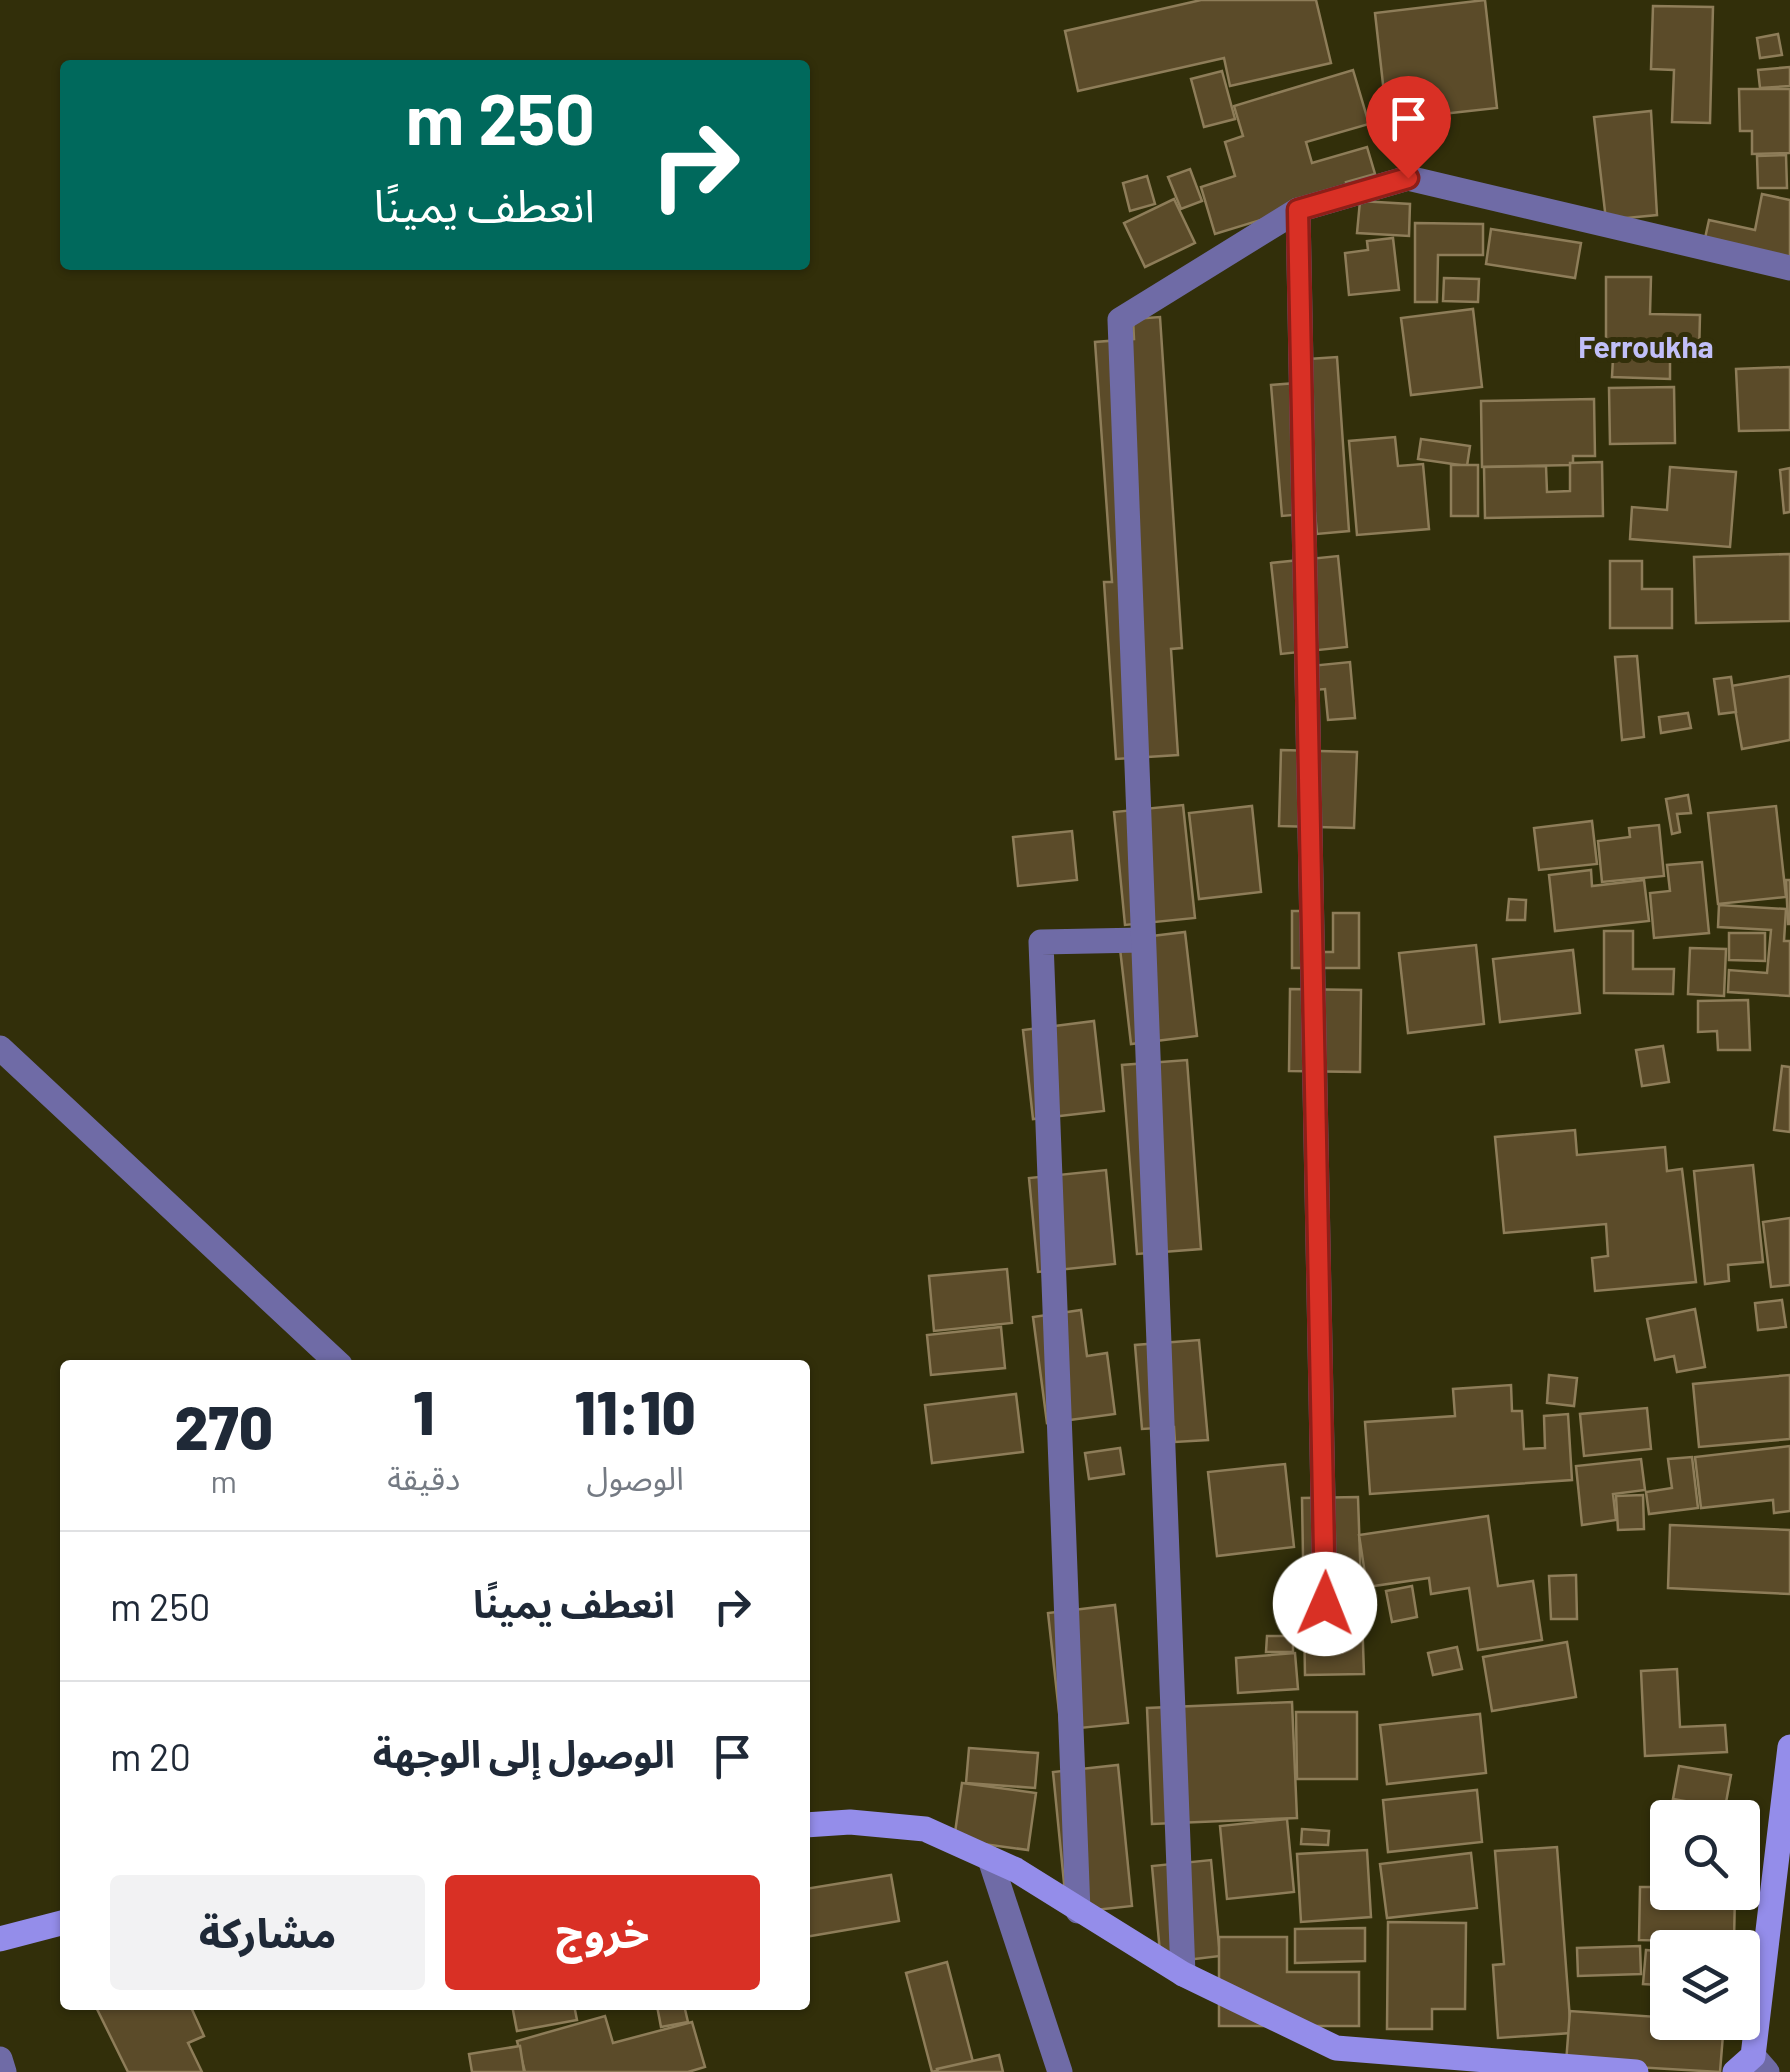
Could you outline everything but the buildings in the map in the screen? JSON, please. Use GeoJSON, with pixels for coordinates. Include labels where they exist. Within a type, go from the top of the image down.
{"type":"FeatureCollection","features":[{"type":"Feature","properties":{"kind":"street"},"geometry":{"type":"LineString","coordinates":[[1183,1974],[1120,320],[1298,210],[1408,178],[1790,268]]}},
{"type":"Feature","properties":{"kind":"street"},"geometry":{"type":"LineString","coordinates":[[1298,210],[1325,1604]]}},
{"type":"Feature","properties":{"kind":"street"},"geometry":{"type":"LineString","coordinates":[[1078,1911],[1041,942],[1143,940]]}},
{"type":"Feature","properties":{"kind":"street"},"geometry":{"type":"LineString","coordinates":[[0,1048],[335,1360]]}},
{"type":"Feature","properties":{"kind":"street"},"geometry":{"type":"LineString","coordinates":[[1752,2067],[1790,1746]]}},
{"type":"Feature","properties":{"kind":"street"},"geometry":{"type":"LineString","coordinates":[[810,1825],[850,1822],[925,1829],[1016,1870],[1183,1974],[1336,2048],[1636,2072]]}},
{"type":"Feature","properties":{"kind":"street"},"geometry":{"type":"LineString","coordinates":[[990,1859],[1060,2072]]}},
{"type":"Feature","properties":{"kind":"street"},"geometry":{"type":"LineString","coordinates":[[0,1939],[60,1923]]}},
{"type":"Feature","properties":{"kind":"street"},"geometry":{"type":"LineString","coordinates":[[0,2059],[4,2072]]}},
{"type":"Feature","properties":{"kind":"district","name":"Ferroukha"},"geometry":{"type":"Point","coordinates":[1646,348]}},
{"type":"Feature","properties":{"kind":"route"},"geometry":{"type":"LineString","coordinates":[[1325,1604],[1298,210],[1408,178]]}}]}
